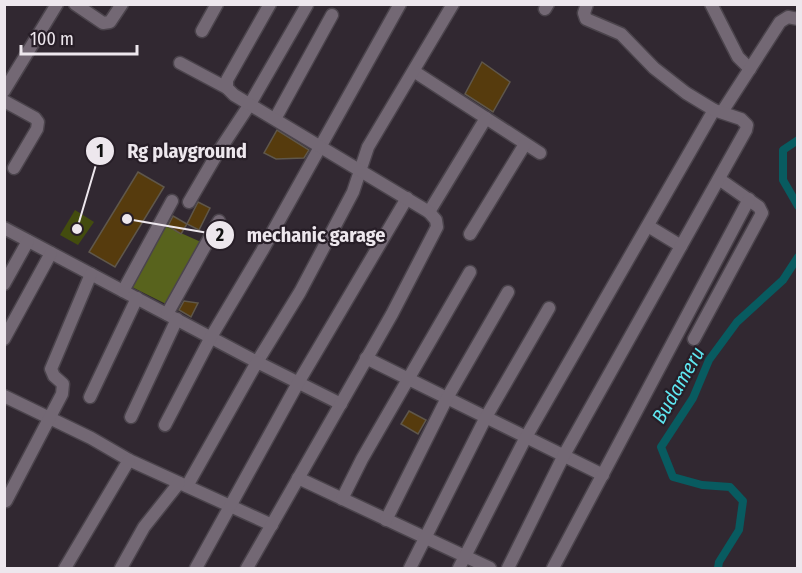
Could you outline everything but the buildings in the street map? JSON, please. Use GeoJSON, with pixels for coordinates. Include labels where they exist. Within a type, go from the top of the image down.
{"type":"FeatureCollection","features":[{"type":"Feature","properties":{"kind":"street"},"geometry":{"type":"LineString","coordinates":[[4,91],[57,4]]}},
{"type":"Feature","properties":{"kind":"street"},"geometry":{"type":"LineString","coordinates":[[77,5],[103,23],[110,21],[122,4]]}},
{"type":"Feature","properties":{"kind":"street"},"geometry":{"type":"LineString","coordinates":[[202,31],[217,4]]}},
{"type":"Feature","properties":{"kind":"street"},"geometry":{"type":"LineString","coordinates":[[227,88],[227,80],[270,4]]}},
{"type":"Feature","properties":{"kind":"street"},"geometry":{"type":"LineString","coordinates":[[165,425],[211,336],[262,251],[400,4]]}},
{"type":"Feature","properties":{"kind":"street"},"geometry":{"type":"LineString","coordinates":[[121,568],[144,527],[183,485],[300,291],[352,192],[368,147],[415,72],[453,4]]}},
{"type":"Feature","properties":{"kind":"street"},"geometry":{"type":"LineString","coordinates":[[508,568],[564,455],[746,134],[747,125],[741,119],[718,111],[686,93],[660,73],[621,34],[586,19],[584,13],[587,4]]}},
{"type":"Feature","properties":{"kind":"street"},"geometry":{"type":"LineString","coordinates":[[711,4],[738,57],[750,69]]}},
{"type":"Feature","properties":{"kind":"street"},"geometry":{"type":"LineString","coordinates":[[189,202],[250,104],[307,5]]}},
{"type":"Feature","properties":{"kind":"street"},"geometry":{"type":"LineString","coordinates":[[275,119],[332,15]]}},
{"type":"Feature","properties":{"kind":"street"},"geometry":{"type":"LineString","coordinates":[[462,563],[526,437],[648,226],[718,111],[750,69],[780,22],[788,17],[798,19]]}},
{"type":"Feature","properties":{"kind":"street"},"geometry":{"type":"LineString","coordinates":[[180,63],[227,88],[234,95],[319,147],[407,198],[429,212],[436,220],[436,232],[392,314],[247,568]]}},
{"type":"Feature","properties":{"kind":"street"},"geometry":{"type":"LineString","coordinates":[[415,72],[540,153]]}},
{"type":"Feature","properties":{"kind":"street"},"geometry":{"type":"LineString","coordinates":[[4,101],[35,118],[38,122],[37,129],[14,168]]}},
{"type":"Feature","properties":{"kind":"street"},"geometry":{"type":"LineString","coordinates":[[429,212],[486,118]]}},
{"type":"Feature","properties":{"kind":"street"},"geometry":{"type":"LineString","coordinates":[[470,234],[525,144]]}},
{"type":"Feature","properties":{"kind":"street"},"geometry":{"type":"LineString","coordinates":[[694,339],[762,210],[719,179]]}},
{"type":"Feature","properties":{"kind":"street"},"geometry":{"type":"LineString","coordinates":[[196,568],[298,383],[407,198]]}},
{"type":"Feature","properties":{"kind":"street"},"geometry":{"type":"LineString","coordinates":[[553,568],[749,199]]}},
{"type":"Feature","properties":{"kind":"street"},"geometry":{"type":"LineString","coordinates":[[123,291],[172,201]]}},
{"type":"Feature","properties":{"kind":"street"},"geometry":{"type":"LineString","coordinates":[[131,417],[172,316],[219,221]]}},
{"type":"Feature","properties":{"kind":"street"},"geometry":{"type":"LineString","coordinates":[[648,226],[681,246]]}},
{"type":"Feature","properties":{"kind":"street"},"geometry":{"type":"LineString","coordinates":[[4,228],[340,404]]}},
{"type":"Feature","properties":{"kind":"street"},"geometry":{"type":"LineString","coordinates":[[4,284],[28,241]]}},
{"type":"Feature","properties":{"kind":"street"},"geometry":{"type":"LineString","coordinates":[[4,339],[51,253]]}},
{"type":"Feature","properties":{"kind":"street"},"geometry":{"type":"LineString","coordinates":[[342,499],[362,459],[470,272]]}},
{"type":"Feature","properties":{"kind":"street"},"geometry":{"type":"LineString","coordinates":[[6,501],[64,390],[62,383],[52,372],[52,365],[91,274]]}},
{"type":"Feature","properties":{"kind":"street"},"geometry":{"type":"LineString","coordinates":[[386,520],[447,398],[508,292]]}},
{"type":"Feature","properties":{"kind":"street"},"geometry":{"type":"LineString","coordinates":[[90,397],[137,298]]}},
{"type":"Feature","properties":{"kind":"street"},"geometry":{"type":"LineString","coordinates":[[410,568],[486,417],[549,308]]}},
{"type":"Feature","properties":{"kind":"street"},"geometry":{"type":"LineString","coordinates":[[366,358],[603,475]]}},
{"type":"Feature","properties":{"kind":"street"},"geometry":{"type":"LineString","coordinates":[[4,396],[91,438],[129,460],[272,525]]}},
{"type":"Feature","properties":{"kind":"street"},"geometry":{"type":"LineString","coordinates":[[65,568],[129,460]]}},
{"type":"Feature","properties":{"kind":"street"},"geometry":{"type":"LineString","coordinates":[[298,478],[426,539],[462,563],[490,568]]}},
{"type":"Feature","properties":{"kind":"green space"},"geometry":{"type":"Polygon","coordinates":[[[75,210],[94,222],[78,245],[60,235],[75,210]]]}},
{"type":"Feature","properties":{"kind":"green space"},"geometry":{"type":"Polygon","coordinates":[[[165,226],[210,246],[168,305],[130,286],[165,226]]]}},
{"type":"Feature","properties":{"kind":"waterway","name":"Budameru"},"geometry":{"type":"LineString","coordinates":[[798,140],[783,150],[783,180],[798,206]]}},
{"type":"Feature","properties":{"kind":"waterway","name":"Budameru"},"geometry":{"type":"LineString","coordinates":[[718,568],[719,562],[739,530],[743,501],[730,487],[702,485],[673,477],[661,447],[693,398],[709,360],[737,322],[783,280],[798,257]]}},
{"type":"Feature","properties":{"kind":"place","name":"mechanic garage"},"geometry":{"type":"Point","coordinates":[127,219]}},
{"type":"Feature","properties":{"kind":"place","name":"Rg playground"},"geometry":{"type":"Point","coordinates":[77,229]}}]}
